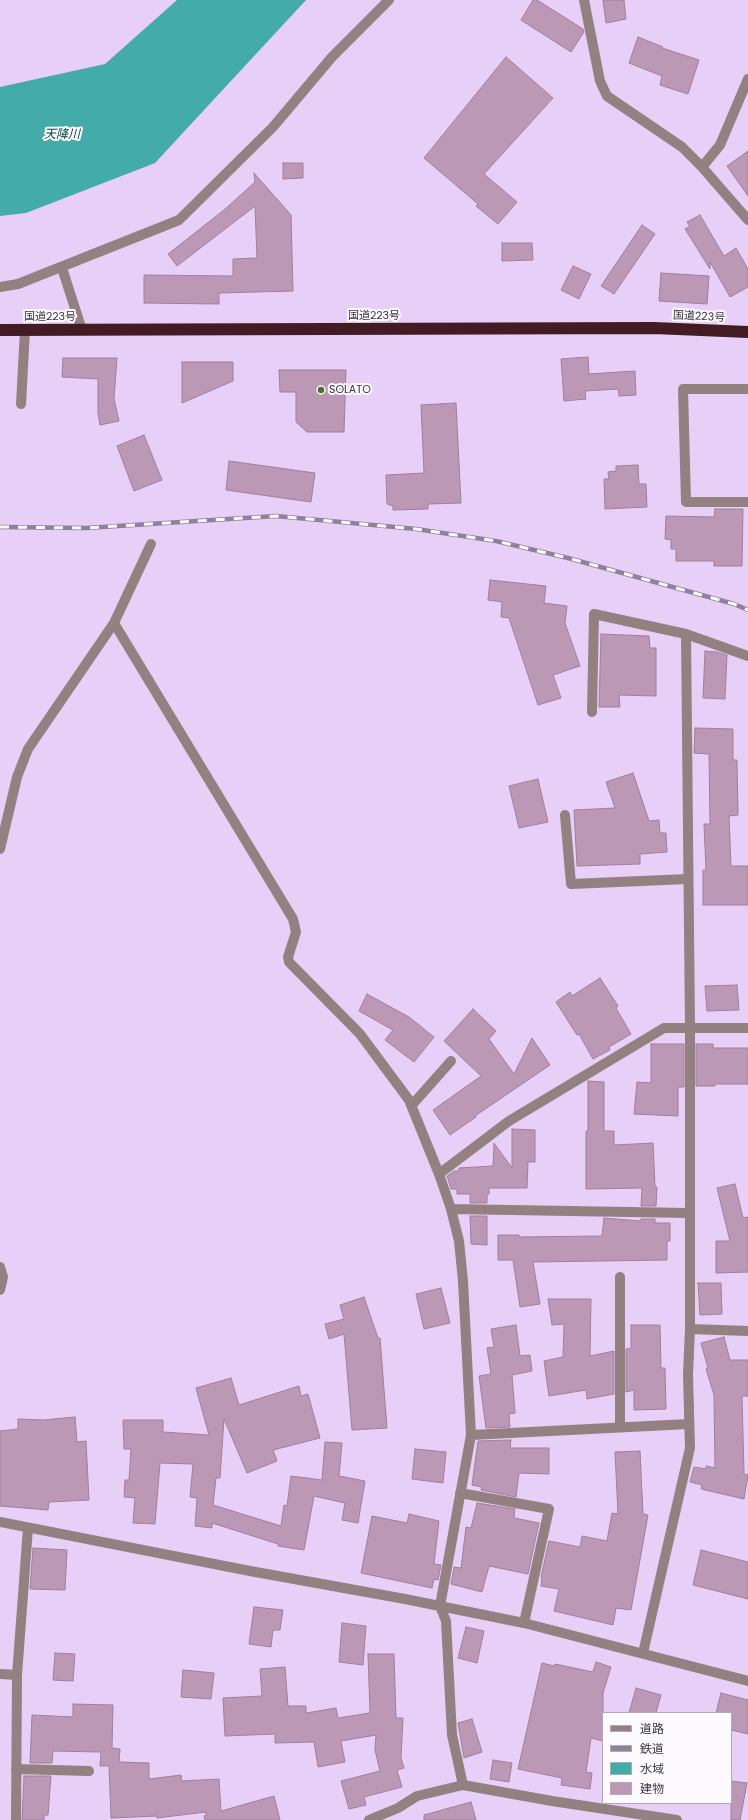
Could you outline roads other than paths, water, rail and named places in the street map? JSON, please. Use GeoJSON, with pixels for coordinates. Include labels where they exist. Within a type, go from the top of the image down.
{"type":"FeatureCollection","features":[{"type":"Feature","properties":{"kind":"highway","name":"国道223号"},"geometry":{"type":"LineString","coordinates":[[0,330],[654,328],[748,332]]}},
{"type":"Feature","properties":{"kind":"street"},"geometry":{"type":"LineString","coordinates":[[0,287],[18,284],[62,268],[179,220],[273,127],[332,57],[388,1],[398,0]]}},
{"type":"Feature","properties":{"kind":"street"},"geometry":{"type":"LineString","coordinates":[[584,0],[600,81],[607,96],[682,147],[702,167],[748,220]]}},
{"type":"Feature","properties":{"kind":"street"},"geometry":{"type":"LineString","coordinates":[[702,167],[720,145],[748,79]]}},
{"type":"Feature","properties":{"kind":"street"},"geometry":{"type":"LineString","coordinates":[[62,268],[82,330]]}},
{"type":"Feature","properties":{"kind":"street"},"geometry":{"type":"LineString","coordinates":[[21,404],[26,330]]}},
{"type":"Feature","properties":{"kind":"street"},"geometry":{"type":"LineString","coordinates":[[748,389],[683,389],[686,502],[748,502]]}},
{"type":"Feature","properties":{"kind":"street"},"geometry":{"type":"LineString","coordinates":[[0,849],[17,777],[28,749],[114,623],[151,544]]}},
{"type":"Feature","properties":{"kind":"street"},"geometry":{"type":"LineString","coordinates":[[592,712],[594,614],[686,634],[748,656]]}},
{"type":"Feature","properties":{"kind":"street"},"geometry":{"type":"LineString","coordinates":[[114,623],[294,919],[296,932],[288,957],[289,962],[360,1034],[412,1105],[451,1209],[459,1241],[463,1281],[471,1435],[440,1606],[446,1621],[452,1735],[463,1785]]}},
{"type":"Feature","properties":{"kind":"street"},"geometry":{"type":"LineString","coordinates":[[643,1653],[690,1448],[688,1424],[688,1374],[690,1329],[690,1027],[686,634]]}},
{"type":"Feature","properties":{"kind":"street"},"geometry":{"type":"LineString","coordinates":[[565,815],[571,884],[688,879]]}},
{"type":"Feature","properties":{"kind":"street"},"geometry":{"type":"LineString","coordinates":[[439,1174],[509,1121],[664,1028],[748,1028]]}},
{"type":"Feature","properties":{"kind":"street"},"geometry":{"type":"LineString","coordinates":[[412,1105],[451,1061]]}},
{"type":"Feature","properties":{"kind":"street"},"geometry":{"type":"LineString","coordinates":[[451,1209],[689,1213]]}},
{"type":"Feature","properties":{"kind":"street"},"geometry":{"type":"LineString","coordinates":[[0,1267],[3,1277],[0,1290]]}},
{"type":"Feature","properties":{"kind":"street"},"geometry":{"type":"LineString","coordinates":[[620,1277],[620,1427]]}},
{"type":"Feature","properties":{"kind":"street"},"geometry":{"type":"LineString","coordinates":[[690,1329],[748,1331]]}},
{"type":"Feature","properties":{"kind":"street"},"geometry":{"type":"LineString","coordinates":[[471,1435],[688,1424]]}},
{"type":"Feature","properties":{"kind":"street"},"geometry":{"type":"LineString","coordinates":[[460,1493],[549,1509],[524,1623]]}},
{"type":"Feature","properties":{"kind":"street"},"geometry":{"type":"LineString","coordinates":[[0,1522],[250,1572],[440,1606],[524,1623],[748,1681]]}},
{"type":"Feature","properties":{"kind":"street"},"geometry":{"type":"LineString","coordinates":[[16,1820],[17,1675],[28,1528]]}},
{"type":"Feature","properties":{"kind":"street"},"geometry":{"type":"LineString","coordinates":[[0,1674],[17,1675]]}},
{"type":"Feature","properties":{"kind":"street"},"geometry":{"type":"LineString","coordinates":[[16,1769],[89,1770]]}},
{"type":"Feature","properties":{"kind":"street"},"geometry":{"type":"LineString","coordinates":[[369,1820],[398,1808],[417,1796],[463,1785],[552,1801],[677,1820]]}},
{"type":"Feature","properties":{"kind":"water","name":"天降川"},"geometry":{"type":"Polygon","coordinates":[[[177,0],[306,0],[155,163],[26,213],[0,216],[0,87],[105,64],[177,0]]]}},
{"type":"Feature","properties":{"kind":"railway"},"geometry":{"type":"LineString","coordinates":[[0,527],[86,528],[276,516],[416,529],[496,541],[568,558],[734,604],[748,610]]}},
{"type":"Feature","properties":{"kind":"place","name":"SOLATO"},"geometry":{"type":"Point","coordinates":[321,390]}}]}
